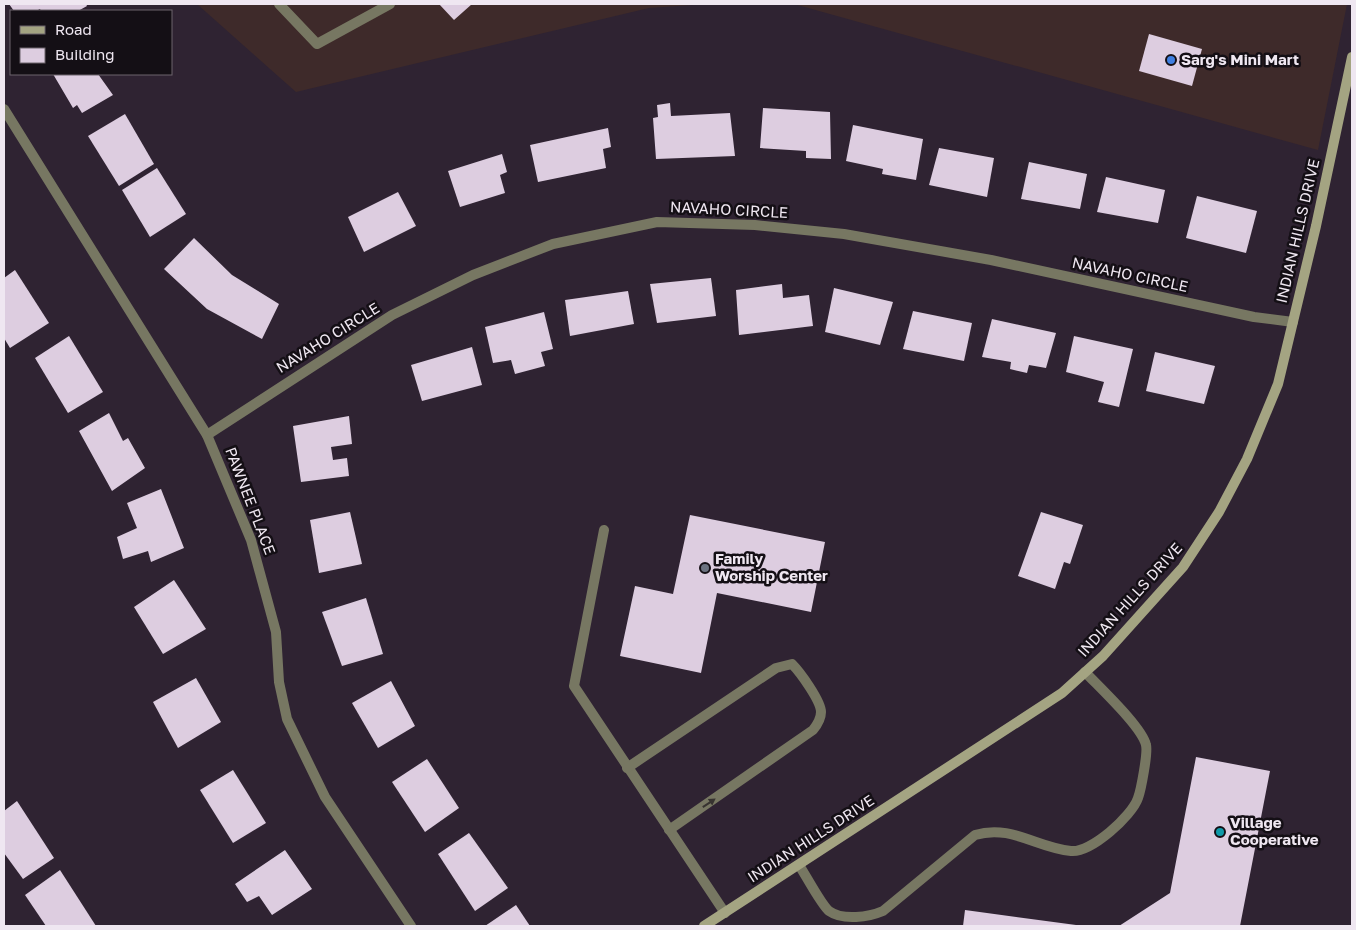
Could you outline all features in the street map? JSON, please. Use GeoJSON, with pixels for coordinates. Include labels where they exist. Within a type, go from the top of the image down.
{"type":"FeatureCollection","features":[{"type":"Feature","properties":{"kind":"main road","name":"INDIAN HILLS DRIVE"},"geometry":{"type":"LineString","coordinates":[[704,926],[1062,693],[1103,656],[1183,567],[1219,512],[1247,459],[1278,384],[1352,57]]}},
{"type":"Feature","properties":{"kind":"street"},"geometry":{"type":"LineString","coordinates":[[280,4],[317,44],[390,4]]}},
{"type":"Feature","properties":{"kind":"street","name":"PAWNEE PLACE"},"geometry":{"type":"LineString","coordinates":[[4,109],[207,435],[251,540],[276,632],[279,682],[287,720],[325,797],[411,926]]}},
{"type":"Feature","properties":{"kind":"street","name":"NAVAHO CIRCLE"},"geometry":{"type":"LineString","coordinates":[[207,435],[392,315],[473,275],[554,244],[657,222],[755,225],[844,234],[991,260],[1254,317],[1293,322]]}},
{"type":"Feature","properties":{"kind":"street"},"geometry":{"type":"LineString","coordinates":[[604,530],[574,686],[724,913]]}},
{"type":"Feature","properties":{"kind":"street"},"geometry":{"type":"LineString","coordinates":[[627,768],[783,664],[792,664],[797,669],[820,705],[822,713],[819,721],[804,738],[669,830]]}},
{"type":"Feature","properties":{"kind":"street"},"geometry":{"type":"LineString","coordinates":[[799,864],[828,911],[842,916],[873,915],[883,911],[975,835],[990,831],[1005,832],[1073,852],[1087,847],[1126,818],[1138,799],[1146,746],[1138,729],[1085,672]]}},
{"type":"Feature","properties":{"kind":"shaded area"},"geometry":{"type":"Polygon","coordinates":[[[197,4],[707,4],[649,8],[296,92],[197,4]]]}},
{"type":"Feature","properties":{"kind":"shaded area"},"geometry":{"type":"Polygon","coordinates":[[[794,4],[1347,4],[1318,150],[794,4]]]}},
{"type":"Feature","properties":{"kind":"building"},"geometry":{"type":"Polygon","coordinates":[[[9,4],[86,4],[87,6],[80,10],[13,10],[9,4]]]}},
{"type":"Feature","properties":{"kind":"building"},"geometry":{"type":"Polygon","coordinates":[[[439,4],[472,4],[454,20],[439,4]]]}},
{"type":"Feature","properties":{"kind":"building","name":"Sarg's Mini Mart"},"geometry":{"type":"Polygon","coordinates":[[[1149,34],[1202,49],[1192,86],[1139,71],[1149,34]]]}},
{"type":"Feature","properties":{"kind":"building"},"geometry":{"type":"Polygon","coordinates":[[[54,75],[99,75],[113,95],[82,113],[77,105],[73,108],[54,75]]]}},
{"type":"Feature","properties":{"kind":"building"},"geometry":{"type":"Polygon","coordinates":[[[670,103],[671,116],[730,113],[735,156],[656,159],[653,118],[658,117],[657,105],[670,103]]]}},
{"type":"Feature","properties":{"kind":"building"},"geometry":{"type":"Polygon","coordinates":[[[763,108],[830,112],[831,159],[806,158],[806,151],[760,148],[763,108]]]}},
{"type":"Feature","properties":{"kind":"building"},"geometry":{"type":"Polygon","coordinates":[[[125,114],[154,164],[119,186],[88,136],[125,114]]]}},
{"type":"Feature","properties":{"kind":"building"},"geometry":{"type":"Polygon","coordinates":[[[853,125],[923,139],[916,180],[882,174],[883,169],[846,161],[853,125]]]}},
{"type":"Feature","properties":{"kind":"building"},"geometry":{"type":"Polygon","coordinates":[[[608,128],[611,147],[603,149],[606,168],[538,182],[530,145],[608,128]]]}},
{"type":"Feature","properties":{"kind":"building"},"geometry":{"type":"Polygon","coordinates":[[[939,148],[994,158],[987,197],[929,185],[939,148]]]}},
{"type":"Feature","properties":{"kind":"building"},"geometry":{"type":"Polygon","coordinates":[[[502,154],[507,172],[500,175],[505,193],[460,207],[448,171],[502,154]]]}},
{"type":"Feature","properties":{"kind":"building"},"geometry":{"type":"Polygon","coordinates":[[[1029,162],[1087,174],[1080,209],[1021,199],[1029,162]]]}},
{"type":"Feature","properties":{"kind":"building"},"geometry":{"type":"Polygon","coordinates":[[[157,168],[186,214],[150,237],[122,190],[157,168]]]}},
{"type":"Feature","properties":{"kind":"building"},"geometry":{"type":"Polygon","coordinates":[[[1106,177],[1165,190],[1158,223],[1097,212],[1106,177]]]}},
{"type":"Feature","properties":{"kind":"building"},"geometry":{"type":"Polygon","coordinates":[[[398,192],[416,226],[364,252],[348,217],[398,192]]]}},
{"type":"Feature","properties":{"kind":"building"},"geometry":{"type":"Polygon","coordinates":[[[1197,196],[1257,211],[1246,253],[1186,238],[1197,196]]]}},
{"type":"Feature","properties":{"kind":"building"},"geometry":{"type":"Polygon","coordinates":[[[194,238],[232,275],[279,304],[262,339],[207,309],[164,269],[194,238]]]}},
{"type":"Feature","properties":{"kind":"building"},"geometry":{"type":"Polygon","coordinates":[[[15,270],[49,323],[10,348],[4,338],[4,278],[15,270]]]}},
{"type":"Feature","properties":{"kind":"building"},"geometry":{"type":"Polygon","coordinates":[[[711,278],[716,316],[657,323],[650,284],[711,278]]]}},
{"type":"Feature","properties":{"kind":"building"},"geometry":{"type":"Polygon","coordinates":[[[782,284],[783,298],[809,295],[813,326],[739,335],[736,290],[782,284]]]}},
{"type":"Feature","properties":{"kind":"building"},"geometry":{"type":"Polygon","coordinates":[[[834,288],[893,302],[880,345],[825,332],[834,288]]]}},
{"type":"Feature","properties":{"kind":"building"},"geometry":{"type":"Polygon","coordinates":[[[628,291],[634,324],[570,336],[565,300],[628,291]]]}},
{"type":"Feature","properties":{"kind":"building"},"geometry":{"type":"Polygon","coordinates":[[[913,311],[972,323],[964,361],[903,349],[913,311]]]}},
{"type":"Feature","properties":{"kind":"building"},"geometry":{"type":"Polygon","coordinates":[[[544,312],[553,349],[541,352],[545,366],[515,374],[511,360],[493,363],[485,327],[544,312]]]}},
{"type":"Feature","properties":{"kind":"building"},"geometry":{"type":"Polygon","coordinates":[[[992,319],[1056,333],[1046,368],[1029,365],[1027,373],[1010,369],[1011,362],[982,357],[992,319]]]}},
{"type":"Feature","properties":{"kind":"building"},"geometry":{"type":"Polygon","coordinates":[[[69,336],[103,392],[68,413],[35,358],[69,336]]]}},
{"type":"Feature","properties":{"kind":"building"},"geometry":{"type":"Polygon","coordinates":[[[1074,336],[1133,349],[1119,407],[1098,402],[1104,382],[1066,372],[1074,336]]]}},
{"type":"Feature","properties":{"kind":"building"},"geometry":{"type":"Polygon","coordinates":[[[472,347],[482,385],[422,401],[411,365],[472,347]]]}},
{"type":"Feature","properties":{"kind":"building"},"geometry":{"type":"Polygon","coordinates":[[[1155,352],[1215,366],[1204,404],[1146,391],[1155,352]]]}},
{"type":"Feature","properties":{"kind":"building"},"geometry":{"type":"Polygon","coordinates":[[[109,413],[123,441],[128,438],[145,468],[112,491],[79,431],[109,413]]]}},
{"type":"Feature","properties":{"kind":"building"},"geometry":{"type":"Polygon","coordinates":[[[349,416],[352,444],[331,447],[333,460],[347,458],[349,476],[301,482],[293,426],[349,416]]]}},
{"type":"Feature","properties":{"kind":"building"},"geometry":{"type":"Polygon","coordinates":[[[161,489],[184,548],[151,562],[148,551],[123,559],[117,537],[137,528],[127,503],[161,489]]]}},
{"type":"Feature","properties":{"kind":"building"},"geometry":{"type":"Polygon","coordinates":[[[350,512],[362,564],[319,573],[310,520],[350,512]]]}},
{"type":"Feature","properties":{"kind":"building"},"geometry":{"type":"Polygon","coordinates":[[[1041,512],[1083,525],[1070,564],[1064,562],[1055,589],[1018,576],[1041,512]]]}},
{"type":"Feature","properties":{"kind":"building"},"geometry":{"type":"Polygon","coordinates":[[[690,515],[825,542],[811,612],[717,593],[701,673],[620,656],[635,586],[673,594],[690,515]]]}},
{"type":"Feature","properties":{"kind":"building"},"geometry":{"type":"Polygon","coordinates":[[[174,580],[206,629],[163,654],[134,607],[174,580]]]}},
{"type":"Feature","properties":{"kind":"building"},"geometry":{"type":"Polygon","coordinates":[[[366,598],[383,654],[342,666],[322,612],[366,598]]]}},
{"type":"Feature","properties":{"kind":"building"},"geometry":{"type":"Polygon","coordinates":[[[196,678],[221,722],[178,748],[153,702],[196,678]]]}},
{"type":"Feature","properties":{"kind":"building"},"geometry":{"type":"Polygon","coordinates":[[[391,681],[415,726],[378,748],[352,703],[391,681]]]}},
{"type":"Feature","properties":{"kind":"building","name":"Village Cooperative"},"geometry":{"type":"Polygon","coordinates":[[[1196,757],[1270,771],[1240,926],[1119,926],[1170,893],[1196,757]]]}},
{"type":"Feature","properties":{"kind":"building"},"geometry":{"type":"Polygon","coordinates":[[[427,759],[459,808],[425,832],[392,782],[427,759]]]}},
{"type":"Feature","properties":{"kind":"building"},"geometry":{"type":"Polygon","coordinates":[[[233,770],[266,823],[233,843],[200,790],[233,770]]]}},
{"type":"Feature","properties":{"kind":"building"},"geometry":{"type":"Polygon","coordinates":[[[17,801],[54,858],[23,879],[4,853],[4,811],[17,801]]]}},
{"type":"Feature","properties":{"kind":"building"},"geometry":{"type":"Polygon","coordinates":[[[469,833],[508,888],[475,911],[438,854],[469,833]]]}},
{"type":"Feature","properties":{"kind":"building"},"geometry":{"type":"Polygon","coordinates":[[[285,850],[312,889],[272,915],[259,896],[247,902],[235,884],[285,850]]]}},
{"type":"Feature","properties":{"kind":"building"},"geometry":{"type":"Polygon","coordinates":[[[60,870],[96,926],[46,926],[25,895],[60,870]]]}},
{"type":"Feature","properties":{"kind":"building"},"geometry":{"type":"Polygon","coordinates":[[[516,905],[530,926],[485,926],[516,905]]]}},
{"type":"Feature","properties":{"kind":"building"},"geometry":{"type":"Polygon","coordinates":[[[965,910],[1076,925],[1076,926],[963,926],[965,910]]]}},
{"type":"Feature","properties":{"kind":"place","name":"Sarg's Mini Mart"},"geometry":{"type":"Point","coordinates":[1171,60]}},
{"type":"Feature","properties":{"kind":"place","name":"Family Worship Center"},"geometry":{"type":"Point","coordinates":[705,568]}},
{"type":"Feature","properties":{"kind":"place","name":"Village Cooperative"},"geometry":{"type":"Point","coordinates":[1220,832]}}]}
